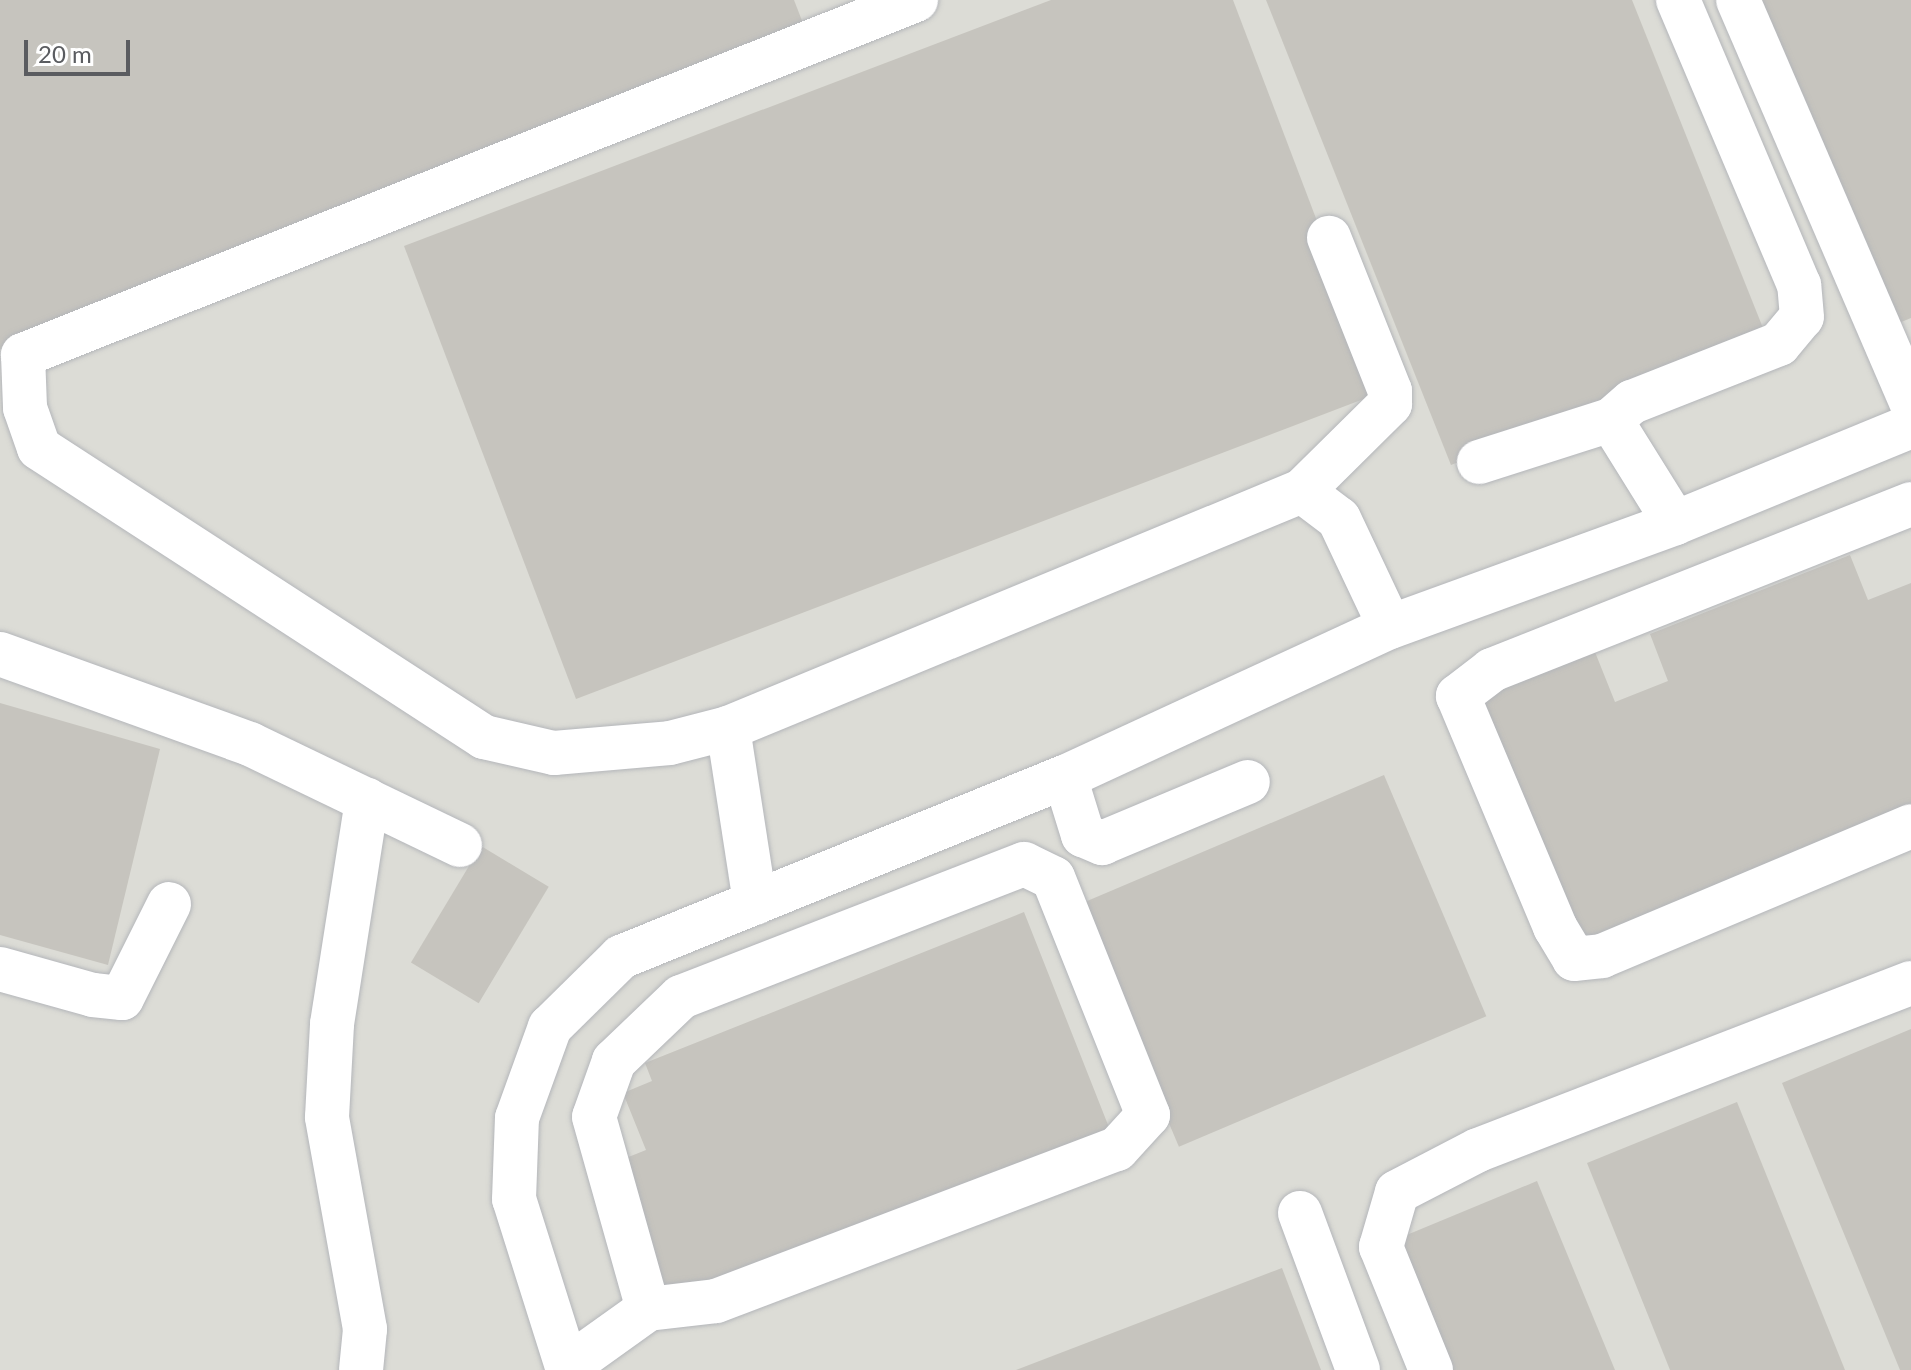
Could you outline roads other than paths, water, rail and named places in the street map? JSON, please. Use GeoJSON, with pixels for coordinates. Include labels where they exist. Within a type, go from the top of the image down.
{"type":"FeatureCollection","features":[{"type":"Feature","properties":{"kind":"street"},"geometry":{"type":"LineString","coordinates":[[916,0],[23,355],[25,408],[39,448],[484,737],[554,753],[670,743],[728,728],[1302,491],[1390,404],[1390,391],[1329,238]]}},
{"type":"Feature","properties":{"kind":"street"},"geometry":{"type":"LineString","coordinates":[[1479,462],[1611,420],[1632,402],[1779,344],[1802,317],[1799,285],[1678,0]]}},
{"type":"Feature","properties":{"kind":"street"},"geometry":{"type":"LineString","coordinates":[[1738,0],[1911,402]]}},
{"type":"Feature","properties":{"kind":"street"},"geometry":{"type":"LineString","coordinates":[[1611,420],[1675,523]]}},
{"type":"Feature","properties":{"kind":"street"},"geometry":{"type":"LineString","coordinates":[[648,1309],[594,1117],[614,1061],[681,997],[1024,864],[1053,878],[1148,1115],[1117,1149],[716,1301],[648,1309],[567,1368],[514,1199],[517,1118],[550,1027],[621,957],[1065,777],[1390,627],[1675,523],[1911,426]]}},
{"type":"Feature","properties":{"kind":"street"},"geometry":{"type":"LineString","coordinates":[[1302,491],[1339,519],[1390,627]]}},
{"type":"Feature","properties":{"kind":"street"},"geometry":{"type":"LineString","coordinates":[[1911,504],[1492,670],[1458,696],[1555,927],[1574,959],[1602,956],[1911,826]]}},
{"type":"Feature","properties":{"kind":"street"},"geometry":{"type":"LineString","coordinates":[[0,654],[250,744],[460,845]]}},
{"type":"Feature","properties":{"kind":"street"},"geometry":{"type":"LineString","coordinates":[[728,728],[755,903]]}},
{"type":"Feature","properties":{"kind":"street"},"geometry":{"type":"LineString","coordinates":[[1065,777],[1083,835],[1102,843],[1248,782]]}},
{"type":"Feature","properties":{"kind":"street"},"geometry":{"type":"LineString","coordinates":[[361,1370],[365,1329],[327,1117],[332,1024],[367,800]]}},
{"type":"Feature","properties":{"kind":"street"},"geometry":{"type":"LineString","coordinates":[[0,969],[122,998],[169,904]]}},
{"type":"Feature","properties":{"kind":"street"},"geometry":{"type":"LineString","coordinates":[[1431,1370],[1381,1247],[1397,1192],[1478,1150],[1911,983]]}},
{"type":"Feature","properties":{"kind":"street"},"geometry":{"type":"LineString","coordinates":[[1300,1213],[1358,1370]]}}]}
